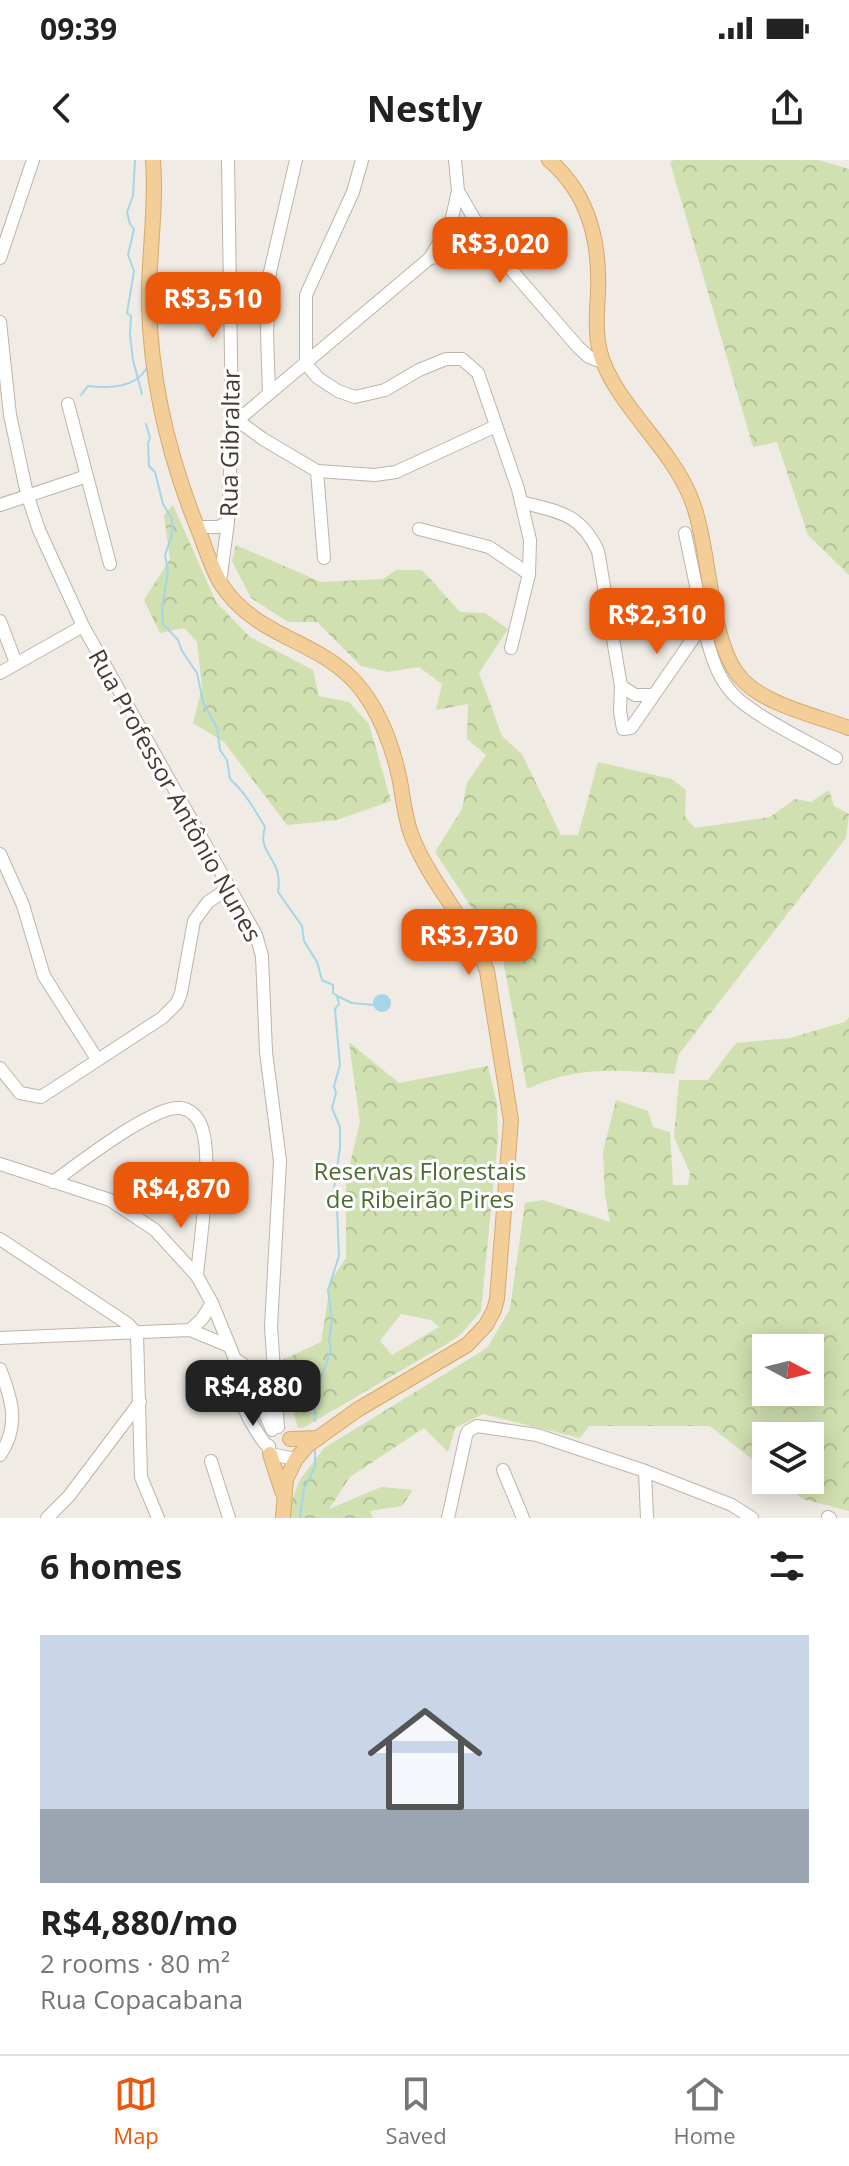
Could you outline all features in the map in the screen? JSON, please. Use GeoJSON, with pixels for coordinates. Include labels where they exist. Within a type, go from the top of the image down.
{"type":"FeatureCollection","features":[{"type":"Feature","properties":{"kind":"main road"},"geometry":{"type":"LineString","coordinates":[[549,160],[579,192],[590,217],[598,270],[597,336],[602,362],[618,389],[679,471],[692,499],[715,607],[732,667],[749,686],[800,711],[849,728]]}},
{"type":"Feature","properties":{"kind":"main road"},"geometry":{"type":"LineString","coordinates":[[155,164],[149,305],[151,338],[170,453],[197,527],[220,582],[249,616],[338,668],[355,682],[370,704],[391,748],[411,835],[471,934],[484,962],[510,1098],[511,1141],[497,1299],[486,1325],[467,1345],[357,1410],[297,1457],[286,1479],[283,1518]]}},
{"type":"Feature","properties":{"kind":"main road"},"geometry":{"type":"LineString","coordinates":[[290,1439],[319,1438]]}},
{"type":"Feature","properties":{"kind":"main road"},"geometry":{"type":"LineString","coordinates":[[269,1451],[283,1495]]}},
{"type":"Feature","properties":{"kind":"street"},"geometry":{"type":"LineString","coordinates":[[0,258],[33,160]]}},
{"type":"Feature","properties":{"kind":"street","name":"Rua Gibraltar"},"geometry":{"type":"LineString","coordinates":[[220,582],[235,423],[228,160]]}},
{"type":"Feature","properties":{"kind":"street"},"geometry":{"type":"LineString","coordinates":[[269,393],[267,333],[270,272],[296,160]]}},
{"type":"Feature","properties":{"kind":"street"},"geometry":{"type":"LineString","coordinates":[[362,160],[353,192],[306,295],[306,364],[318,378],[338,391],[355,397],[385,390],[434,362],[446,359],[462,359],[478,373],[521,502],[530,540],[529,574],[511,648]]}},
{"type":"Feature","properties":{"kind":"street"},"geometry":{"type":"LineString","coordinates":[[455,160],[458,191],[451,222],[430,258],[235,423],[317,471],[375,475],[396,472],[496,426]]}},
{"type":"Feature","properties":{"kind":"street"},"geometry":{"type":"LineString","coordinates":[[458,191],[483,235],[501,258],[578,347],[589,357],[602,362]]}},
{"type":"Feature","properties":{"kind":"street"},"geometry":{"type":"LineString","coordinates":[[430,258],[460,254],[501,258]]}},
{"type":"Feature","properties":{"kind":"street","name":"Rua Professor Antônio Nunes"},"geometry":{"type":"LineString","coordinates":[[0,322],[5,417],[39,530],[83,626],[256,935],[262,956],[266,1052],[280,1161],[271,1327],[275,1428],[269,1451]]}},
{"type":"Feature","properties":{"kind":"street"},"geometry":{"type":"LineString","coordinates":[[68,404],[110,564]]}},
{"type":"Feature","properties":{"kind":"street"},"geometry":{"type":"LineString","coordinates":[[317,471],[324,558]]}},
{"type":"Feature","properties":{"kind":"street"},"geometry":{"type":"LineString","coordinates":[[0,505],[87,476]]}},
{"type":"Feature","properties":{"kind":"street"},"geometry":{"type":"LineString","coordinates":[[521,502],[577,520],[589,532],[598,551],[621,686],[621,723],[626,730],[631,728],[715,607]]}},
{"type":"Feature","properties":{"kind":"street"},"geometry":{"type":"LineString","coordinates":[[197,527],[218,527],[228,522]]}},
{"type":"Feature","properties":{"kind":"street"},"geometry":{"type":"LineString","coordinates":[[419,529],[489,547],[529,574]]}},
{"type":"Feature","properties":{"kind":"street"},"geometry":{"type":"LineString","coordinates":[[685,533],[712,660],[723,681],[734,696],[836,758]]}},
{"type":"Feature","properties":{"kind":"street"},"geometry":{"type":"LineString","coordinates":[[0,621],[16,663]]}},
{"type":"Feature","properties":{"kind":"street"},"geometry":{"type":"LineString","coordinates":[[0,673],[83,626]]}},
{"type":"Feature","properties":{"kind":"street"},"geometry":{"type":"LineString","coordinates":[[621,686],[635,695],[652,695]]}},
{"type":"Feature","properties":{"kind":"street"},"geometry":{"type":"LineString","coordinates":[[0,854],[23,905],[44,976],[97,1059]]}},
{"type":"Feature","properties":{"kind":"street"},"geometry":{"type":"LineString","coordinates":[[0,1068],[15,1089],[27,1096],[41,1097],[162,1018],[177,1003],[194,921],[208,902],[229,888]]}},
{"type":"Feature","properties":{"kind":"street"},"geometry":{"type":"LineString","coordinates":[[53,1182],[100,1148],[156,1114],[180,1108],[190,1111],[198,1119],[205,1142],[206,1166],[197,1276]]}},
{"type":"Feature","properties":{"kind":"street"},"geometry":{"type":"LineString","coordinates":[[0,1164],[110,1200],[136,1216],[169,1244],[197,1276],[235,1359],[244,1365],[275,1428],[290,1439],[297,1457]]}},
{"type":"Feature","properties":{"kind":"street"},"geometry":{"type":"LineString","coordinates":[[0,1239],[118,1317],[137,1334],[141,1477],[158,1518]]}},
{"type":"Feature","properties":{"kind":"street"},"geometry":{"type":"LineString","coordinates":[[190,1330],[212,1303]]}},
{"type":"Feature","properties":{"kind":"street"},"geometry":{"type":"LineString","coordinates":[[0,1338],[190,1330],[229,1346]]}},
{"type":"Feature","properties":{"kind":"street"},"geometry":{"type":"LineString","coordinates":[[235,1359],[233,1372],[247,1415],[257,1434],[269,1451],[297,1457]]}},
{"type":"Feature","properties":{"kind":"street"},"geometry":{"type":"LineString","coordinates":[[0,1369],[13,1409],[8,1443],[0,1455]]}},
{"type":"Feature","properties":{"kind":"street"},"geometry":{"type":"LineString","coordinates":[[47,1518],[69,1496],[140,1402]]}},
{"type":"Feature","properties":{"kind":"street"},"geometry":{"type":"LineString","coordinates":[[448,1518],[466,1436],[477,1426],[537,1435],[645,1471],[732,1505],[752,1518]]}},
{"type":"Feature","properties":{"kind":"street"},"geometry":{"type":"LineString","coordinates":[[211,1461],[229,1518]]}},
{"type":"Feature","properties":{"kind":"street"},"geometry":{"type":"LineString","coordinates":[[503,1470],[523,1518]]}},
{"type":"Feature","properties":{"kind":"street"},"geometry":{"type":"LineString","coordinates":[[645,1471],[647,1518]]}},
{"type":"Feature","properties":{"kind":"green space"},"geometry":{"type":"Polygon","coordinates":[[[818,160],[849,169],[849,575],[808,535],[777,442],[753,447],[670,162],[818,160]]]}},
{"type":"Feature","properties":{"kind":"green space"},"geometry":{"type":"Polygon","coordinates":[[[457,219],[471,246],[443,245],[457,219]]]}},
{"type":"Feature","properties":{"kind":"green space"},"geometry":{"type":"Polygon","coordinates":[[[173,505],[216,602],[250,637],[313,670],[319,696],[349,702],[369,724],[391,801],[337,820],[287,825],[224,742],[193,723],[202,687],[197,642],[184,628],[160,633],[144,600],[170,559],[164,515],[173,505]]]}},
{"type":"Feature","properties":{"kind":"green space","name":"Reservas Florestais de Ribeirão Pires"},"geometry":{"type":"Polygon","coordinates":[[[236,545],[321,582],[383,579],[396,570],[422,570],[460,612],[485,613],[508,629],[479,673],[502,736],[522,754],[561,835],[578,835],[598,762],[672,779],[686,790],[685,817],[695,828],[770,817],[795,799],[811,802],[829,790],[834,806],[849,814],[846,838],[679,1054],[674,1074],[599,1071],[563,1076],[527,1089],[502,954],[435,852],[462,809],[467,783],[486,755],[467,739],[468,704],[436,710],[442,684],[419,667],[388,672],[361,666],[317,622],[288,622],[251,598],[232,561],[236,545]]]}},
{"type":"Feature","properties":{"kind":"green space","name":"Reservas Florestais de Ribeirão Pires"},"geometry":{"type":"Polygon","coordinates":[[[849,1017],[849,1511],[803,1499],[796,1494],[824,1494],[824,1422],[752,1422],[752,1459],[710,1426],[589,1426],[580,1438],[483,1414],[455,1428],[448,1452],[424,1428],[350,1477],[329,1509],[381,1487],[413,1490],[402,1506],[370,1511],[373,1518],[289,1518],[299,1481],[324,1448],[487,1348],[510,1309],[525,1203],[543,1200],[610,1222],[603,1152],[616,1100],[648,1111],[653,1127],[670,1132],[673,1185],[688,1185],[690,1173],[674,1137],[679,1080],[708,1080],[736,1043],[790,1038],[845,1022],[849,1017]]]}},
{"type":"Feature","properties":{"kind":"green space","name":"Reservas Florestais de Ribeirão Pires"},"geometry":{"type":"Polygon","coordinates":[[[349,1042],[399,1083],[488,1066],[497,1104],[498,1138],[481,1311],[459,1336],[303,1428],[298,1428],[290,1401],[279,1395],[276,1363],[321,1342],[331,1280],[346,1258],[346,1180],[360,1122],[349,1042]],[[401,1314],[380,1341],[392,1355],[439,1327],[431,1320],[401,1314]]]}},
{"type":"Feature","properties":{"kind":"water"},"geometry":{"type":"Polygon","coordinates":[[[382,994],[391,1003],[382,1012],[373,1003],[382,994]]]}},
{"type":"Feature","properties":{"kind":"waterway"},"geometry":{"type":"LineString","coordinates":[[135,160],[133,196],[127,212],[134,229],[128,255],[134,271],[127,313],[131,316],[133,360],[142,394]]}},
{"type":"Feature","properties":{"kind":"waterway"},"geometry":{"type":"LineString","coordinates":[[81,395],[88,386],[112,387],[128,383],[147,368]]}},
{"type":"Feature","properties":{"kind":"waterway"},"geometry":{"type":"LineString","coordinates":[[146,424],[150,438],[149,466],[155,472],[163,504],[172,519],[172,535],[165,555],[168,571],[162,609],[163,624],[178,640],[197,673],[203,702],[217,728],[220,750],[227,760],[230,779],[245,795],[265,827],[264,844],[277,871],[278,892],[302,926],[304,941],[317,962],[322,980],[333,985],[333,993],[339,1004],[335,1009],[340,1065],[332,1108],[340,1127],[333,1196],[337,1207],[339,1256],[328,1290],[332,1320],[331,1349],[314,1399],[315,1421]]}},
{"type":"Feature","properties":{"kind":"waterway"},"geometry":{"type":"LineString","coordinates":[[337,996],[352,1003],[374,1005]]}},
{"type":"Feature","properties":{"kind":"waterway"},"geometry":{"type":"LineString","coordinates":[[300,1518],[304,1489],[315,1467],[315,1447]]}}]}
